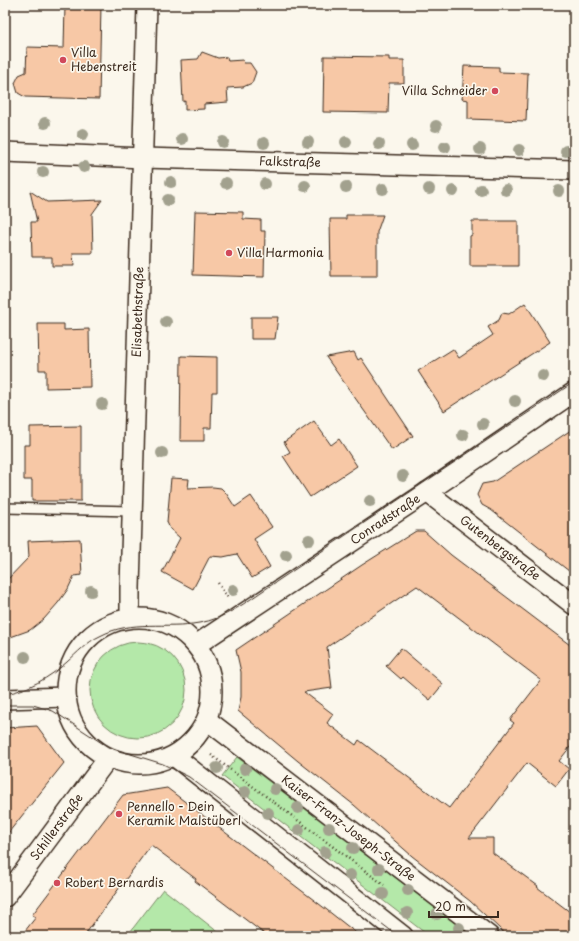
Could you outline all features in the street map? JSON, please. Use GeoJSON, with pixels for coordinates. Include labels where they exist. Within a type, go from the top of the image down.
{"type":"FeatureCollection","features":[{"type":"Feature","properties":{"kind":"street","name":"Elisabethstraße"},"geometry":{"type":"LineString","coordinates":[[130,618],[129,604],[147,5]]}},
{"type":"Feature","properties":{"kind":"street","name":"Falkstraße"},"geometry":{"type":"LineString","coordinates":[[5,152],[143,158],[574,170]]}},
{"type":"Feature","properties":{"kind":"street","name":"Conradstraße"},"geometry":{"type":"LineString","coordinates":[[196,644],[427,492],[574,392]]}},
{"type":"Feature","properties":{"kind":"street","name":"Gutenbergstraße"},"geometry":{"type":"LineString","coordinates":[[427,492],[574,605]]}},
{"type":"Feature","properties":{"kind":"street"},"geometry":{"type":"LineString","coordinates":[[130,618],[149,618],[164,623],[182,632],[196,644],[206,661],[212,680],[212,701],[207,720],[194,741],[174,756],[140,765],[124,763],[108,758],[95,750],[83,738],[74,725],[69,712],[66,697],[67,679],[73,661],[82,645],[96,632],[112,623],[130,618]]}},
{"type":"Feature","properties":{"kind":"street"},"geometry":{"type":"LineString","coordinates":[[5,700],[66,697]]}},
{"type":"Feature","properties":{"kind":"street","name":"Kaiser-Franz-Joseph-Straße"},"geometry":{"type":"LineString","coordinates":[[207,720],[489,936]]}},
{"type":"Feature","properties":{"kind":"street"},"geometry":{"type":"LineString","coordinates":[[174,756],[403,936]]}},
{"type":"Feature","properties":{"kind":"street","name":"Schillerstraße"},"geometry":{"type":"LineString","coordinates":[[5,897],[108,758]]}},
{"type":"Feature","properties":{"kind":"lane"},"geometry":{"type":"LineString","coordinates":[[5,508],[132,511]]}},
{"type":"Feature","properties":{"kind":"path"},"geometry":{"type":"LineString","coordinates":[[218,583],[231,602]]}},
{"type":"Feature","properties":{"kind":"path"},"geometry":{"type":"LineString","coordinates":[[196,774],[226,735]]}},
{"type":"Feature","properties":{"kind":"path"},"geometry":{"type":"LineString","coordinates":[[211,755],[389,888]]}},
{"type":"Feature","properties":{"kind":"green space"},"geometry":{"type":"Polygon","coordinates":[[[138,642],[156,646],[172,656],[182,672],[186,690],[182,708],[172,724],[156,734],[138,738],[120,734],[104,724],[94,708],[90,690],[94,672],[104,656],[120,646],[138,642]]]}},
{"type":"Feature","properties":{"kind":"green space"},"geometry":{"type":"Polygon","coordinates":[[[237,757],[472,936],[429,936],[222,776],[237,757]]]}},
{"type":"Feature","properties":{"kind":"green space"},"geometry":{"type":"Polygon","coordinates":[[[163,889],[223,936],[127,936],[163,889]]]}},
{"type":"Feature","properties":{"kind":"building","name":"Villa Hebenstreit"},"geometry":{"type":"Polygon","coordinates":[[[65,5],[101,5],[99,99],[25,97],[18,93],[15,83],[19,75],[26,72],[27,47],[64,48],[65,5]]]}},
{"type":"Feature","properties":{"kind":"building"},"geometry":{"type":"Polygon","coordinates":[[[202,52],[218,58],[227,57],[228,61],[243,60],[244,63],[250,63],[256,72],[252,83],[243,87],[227,88],[228,102],[204,104],[204,109],[185,110],[185,101],[183,102],[181,60],[198,59],[202,52]]]}},
{"type":"Feature","properties":{"kind":"building"},"geometry":{"type":"Polygon","coordinates":[[[324,56],[389,57],[389,60],[404,60],[404,83],[389,83],[388,113],[323,112],[324,56]]]}},
{"type":"Feature","properties":{"kind":"building","name":"Villa Schneider"},"geometry":{"type":"Polygon","coordinates":[[[464,66],[499,67],[499,72],[528,73],[526,121],[468,119],[468,100],[462,99],[464,66]]]}},
{"type":"Feature","properties":{"kind":"building"},"geometry":{"type":"Polygon","coordinates":[[[30,191],[47,202],[102,200],[92,214],[93,253],[73,253],[74,266],[52,266],[52,257],[32,257],[31,222],[37,222],[30,191]]]}},
{"type":"Feature","properties":{"kind":"building","name":"Villa Harmonia"},"geometry":{"type":"Polygon","coordinates":[[[195,211],[243,212],[243,219],[261,220],[261,231],[265,231],[264,277],[193,275],[195,211]]]}},
{"type":"Feature","properties":{"kind":"building"},"geometry":{"type":"Polygon","coordinates":[[[346,215],[383,215],[377,232],[377,276],[331,276],[330,219],[346,219],[346,215]]]}},
{"type":"Feature","properties":{"kind":"building"},"geometry":{"type":"Polygon","coordinates":[[[472,221],[518,221],[518,266],[470,266],[470,236],[472,235],[472,221]]]}},
{"type":"Feature","properties":{"kind":"building"},"geometry":{"type":"Polygon","coordinates":[[[525,303],[550,342],[444,411],[418,371],[453,349],[459,358],[493,335],[488,327],[499,320],[502,313],[509,314],[525,303]]]}},
{"type":"Feature","properties":{"kind":"building"},"geometry":{"type":"Polygon","coordinates":[[[251,317],[278,317],[275,339],[251,339],[251,317]]]}},
{"type":"Feature","properties":{"kind":"building"},"geometry":{"type":"Polygon","coordinates":[[[38,324],[64,324],[64,330],[89,329],[90,387],[46,388],[46,370],[39,370],[38,324]]]}},
{"type":"Feature","properties":{"kind":"building"},"geometry":{"type":"Polygon","coordinates":[[[354,352],[358,360],[361,358],[413,436],[392,450],[326,357],[354,352]]]}},
{"type":"Feature","properties":{"kind":"building"},"geometry":{"type":"Polygon","coordinates":[[[181,356],[217,357],[217,392],[212,392],[211,428],[204,428],[204,441],[180,441],[181,356]]]}},
{"type":"Feature","properties":{"kind":"building"},"geometry":{"type":"Polygon","coordinates":[[[314,421],[331,445],[339,439],[357,466],[310,497],[283,456],[290,452],[284,442],[314,421]]]}},
{"type":"Feature","properties":{"kind":"building"},"geometry":{"type":"Polygon","coordinates":[[[81,426],[81,501],[32,501],[32,480],[24,480],[24,445],[30,445],[30,427],[81,426]]]}},
{"type":"Feature","properties":{"kind":"building"},"geometry":{"type":"Polygon","coordinates":[[[574,428],[574,575],[491,510],[482,505],[477,495],[482,484],[493,482],[574,428]]]}},
{"type":"Feature","properties":{"kind":"building"},"geometry":{"type":"Polygon","coordinates":[[[171,478],[189,479],[188,488],[221,488],[235,507],[251,496],[272,527],[254,539],[270,567],[252,578],[237,554],[223,557],[210,556],[193,589],[162,572],[180,538],[170,529],[167,522],[171,478]]]}},
{"type":"Feature","properties":{"kind":"building"},"geometry":{"type":"Polygon","coordinates":[[[416,531],[424,531],[451,555],[574,648],[574,742],[559,761],[569,769],[556,786],[527,763],[469,838],[493,838],[493,853],[574,915],[574,936],[508,936],[470,901],[412,856],[354,805],[238,711],[241,697],[241,672],[236,650],[362,565],[416,531]],[[417,586],[327,647],[332,688],[304,692],[333,714],[327,723],[356,745],[359,740],[449,808],[514,723],[510,720],[541,680],[417,586]]]}},
{"type":"Feature","properties":{"kind":"building"},"geometry":{"type":"Polygon","coordinates":[[[80,539],[82,575],[74,576],[68,589],[44,619],[30,630],[5,639],[5,582],[29,557],[28,541],[80,539]]]}},
{"type":"Feature","properties":{"kind":"building"},"geometry":{"type":"Polygon","coordinates":[[[401,648],[443,684],[430,700],[403,677],[401,679],[386,666],[401,648]]]}},
{"type":"Feature","properties":{"kind":"building"},"geometry":{"type":"Polygon","coordinates":[[[37,726],[64,763],[5,837],[5,728],[37,726]]]}},
{"type":"Feature","properties":{"kind":"building"},"geometry":{"type":"Polygon","coordinates":[[[167,788],[360,936],[267,936],[151,845],[84,936],[21,936],[36,917],[32,915],[123,795],[167,788]]]}},
{"type":"Feature","properties":{"kind":"tram line"},"geometry":{"type":"LineString","coordinates":[[5,694],[22,690],[46,678],[91,641],[112,631],[137,626],[187,625],[209,621],[226,614],[251,599],[574,382]]}},
{"type":"Feature","properties":{"kind":"tram line"},"geometry":{"type":"LineString","coordinates":[[5,705],[33,705],[53,711],[108,747],[163,764],[189,777],[398,936]]}},
{"type":"Feature","properties":{"kind":"place","name":"Villa Hebenstreit"},"geometry":{"type":"Point","coordinates":[63,60]}},
{"type":"Feature","properties":{"kind":"place","name":"Villa Schneider"},"geometry":{"type":"Point","coordinates":[495,91]}},
{"type":"Feature","properties":{"kind":"place","name":"Villa Harmonia"},"geometry":{"type":"Point","coordinates":[229,253]}},
{"type":"Feature","properties":{"kind":"place","name":"Pennello - Dein Keramik Malstüberl"},"geometry":{"type":"Point","coordinates":[119,814]}},
{"type":"Feature","properties":{"kind":"place","name":"Robert Bernardis"},"geometry":{"type":"Point","coordinates":[57,883]}}]}
